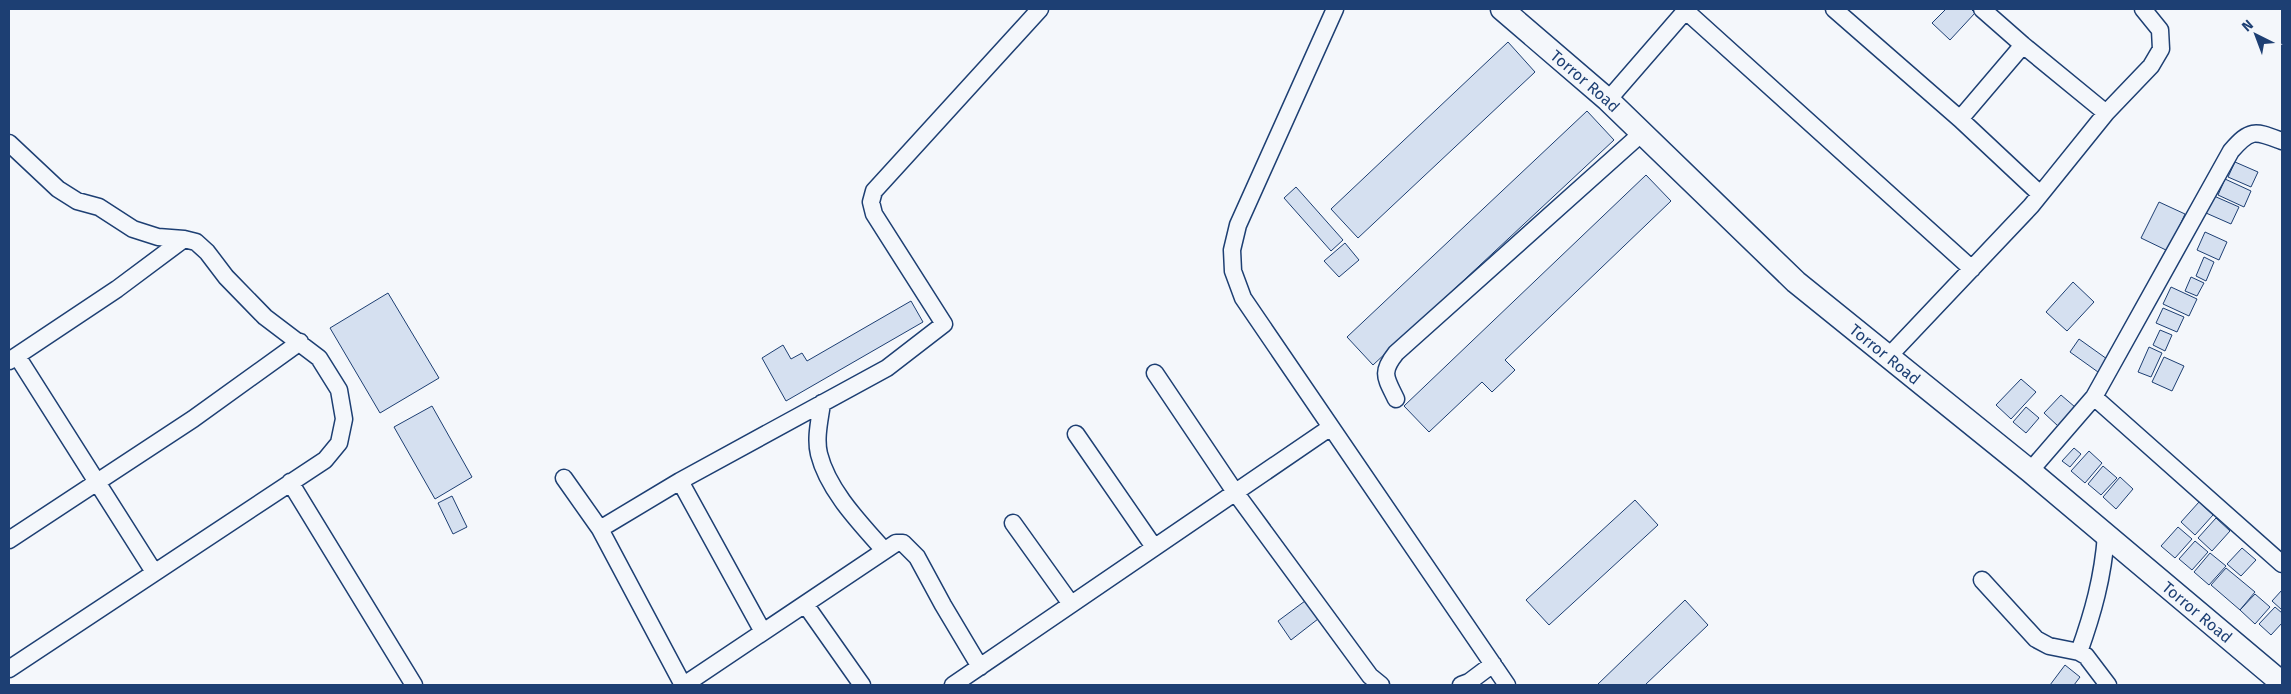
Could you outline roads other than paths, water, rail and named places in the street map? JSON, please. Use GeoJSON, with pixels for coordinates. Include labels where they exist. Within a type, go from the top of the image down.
{"type":"FeatureCollection","features":[{"type":"Feature","properties":{"kind":"street"},"geometry":{"type":"LineString","coordinates":[[600,529],[680,481],[887,368],[944,324],[874,214],[871,202],[874,191],[1040,9]]}},
{"type":"Feature","properties":{"kind":"street"},"geometry":{"type":"LineString","coordinates":[[1335,9],[1247,203],[1232,250],[1233,271],[1243,298],[1507,685]]}},
{"type":"Feature","properties":{"kind":"street","name":"Torror Road"},"geometry":{"type":"LineString","coordinates":[[1502,9],[1608,100],[1796,282],[2030,471],[2282,683]]}},
{"type":"Feature","properties":{"kind":"street"},"geometry":{"type":"LineString","coordinates":[[1834,9],[1960,119],[2040,194]]}},
{"type":"Feature","properties":{"kind":"street"},"geometry":{"type":"LineString","coordinates":[[1982,9],[2106,113]]}},
{"type":"Feature","properties":{"kind":"street"},"geometry":{"type":"LineString","coordinates":[[1889,356],[2040,194],[2106,113],[2151,66],[2161,49],[2160,30],[2142,9]]}},
{"type":"Feature","properties":{"kind":"street"},"geometry":{"type":"LineString","coordinates":[[1608,100],[1686,10],[1972,269]]}},
{"type":"Feature","properties":{"kind":"street"},"geometry":{"type":"LineString","coordinates":[[1960,119],[2023,45]]}},
{"type":"Feature","properties":{"kind":"street"},"geometry":{"type":"LineString","coordinates":[[2030,471],[2094,397],[2231,151],[2239,142],[2252,133],[2260,132],[2282,141]]}},
{"type":"Feature","properties":{"kind":"street"},"geometry":{"type":"LineString","coordinates":[[1396,399],[1385,376],[1387,365],[1396,353],[1642,133]]}},
{"type":"Feature","properties":{"kind":"street"},"geometry":{"type":"LineString","coordinates":[[9,143],[58,188],[77,200],[99,207],[133,229],[158,236],[196,242],[208,252],[226,277],[265,317],[320,358],[339,390],[344,419],[339,443],[325,460],[9,669]]}},
{"type":"Feature","properties":{"kind":"street"},"geometry":{"type":"LineString","coordinates":[[154,572],[97,482],[13,359],[117,288],[184,239]]}},
{"type":"Feature","properties":{"kind":"street"},"geometry":{"type":"LineString","coordinates":[[9,540],[193,419],[300,342]]}},
{"type":"Feature","properties":{"kind":"street"},"geometry":{"type":"LineString","coordinates":[[1155,373],[1236,492],[1370,676],[1381,685]]}},
{"type":"Feature","properties":{"kind":"street"},"geometry":{"type":"LineString","coordinates":[[2094,397],[2282,564]]}},
{"type":"Feature","properties":{"kind":"street"},"geometry":{"type":"LineString","coordinates":[[822,403],[818,452],[827,475],[857,520],[883,549]]}},
{"type":"Feature","properties":{"kind":"street"},"geometry":{"type":"LineString","coordinates":[[953,685],[1331,426]]}},
{"type":"Feature","properties":{"kind":"street"},"geometry":{"type":"LineString","coordinates":[[1076,434],[1154,548]]}},
{"type":"Feature","properties":{"kind":"street"},"geometry":{"type":"LineString","coordinates":[[564,478],[600,529],[684,685],[883,549],[896,543],[903,543],[909,548],[980,667]]}},
{"type":"Feature","properties":{"kind":"street"},"geometry":{"type":"LineString","coordinates":[[680,481],[762,632]]}},
{"type":"Feature","properties":{"kind":"street"},"geometry":{"type":"LineString","coordinates":[[290,482],[414,685]]}},
{"type":"Feature","properties":{"kind":"street"},"geometry":{"type":"LineString","coordinates":[[1013,523],[1071,604]]}},
{"type":"Feature","properties":{"kind":"street"},"geometry":{"type":"LineString","coordinates":[[2079,652],[2095,607],[2104,567],[2106,535]]}},
{"type":"Feature","properties":{"kind":"street"},"geometry":{"type":"LineString","coordinates":[[1982,580],[2036,639],[2049,646],[2079,652],[2086,656],[2108,685]]}},
{"type":"Feature","properties":{"kind":"street"},"geometry":{"type":"LineString","coordinates":[[805,604],[862,685]]}},
{"type":"Feature","properties":{"kind":"street"},"geometry":{"type":"LineString","coordinates":[[1461,685],[1469,682],[1493,664]]}}]}
